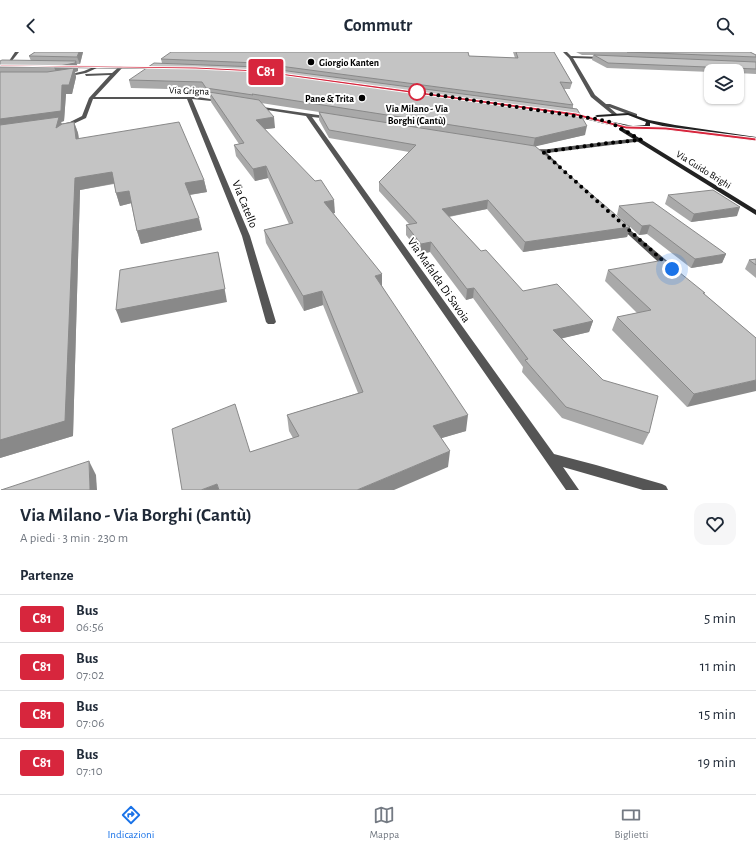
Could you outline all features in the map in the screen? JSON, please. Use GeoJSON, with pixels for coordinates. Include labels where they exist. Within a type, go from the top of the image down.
{"type":"FeatureCollection","features":[{"type":"Feature","properties":{"kind":"main road"},"geometry":{"type":"LineString","coordinates":[[0,66],[14,66]]}},
{"type":"Feature","properties":{"kind":"main road"},"geometry":{"type":"LineString","coordinates":[[62,67],[166,68]]}},
{"type":"Feature","properties":{"kind":"main road"},"geometry":{"type":"LineString","coordinates":[[568,114],[609,116],[615,114],[635,115],[648,121],[756,139]]}},
{"type":"Feature","properties":{"kind":"main road"},"geometry":{"type":"LineString","coordinates":[[576,115],[640,128],[715,133]]}},
{"type":"Feature","properties":{"kind":"main road"},"geometry":{"type":"LineString","coordinates":[[609,116],[607,118],[612,123]]}},
{"type":"Feature","properties":{"kind":"main road"},"geometry":{"type":"LineString","coordinates":[[641,140],[637,134],[640,128],[648,126],[648,121]]}},
{"type":"Feature","properties":{"kind":"main road","name":"Via Guido Brighi"},"geometry":{"type":"LineString","coordinates":[[612,123],[756,214]]}},
{"type":"Feature","properties":{"kind":"street"},"geometry":{"type":"LineString","coordinates":[[6,66],[17,52]]}},
{"type":"Feature","properties":{"kind":"street"},"geometry":{"type":"LineString","coordinates":[[565,52],[570,57],[589,91],[615,114]]}},
{"type":"Feature","properties":{"kind":"street"},"geometry":{"type":"LineString","coordinates":[[570,57],[609,59]]}},
{"type":"Feature","properties":{"kind":"street"},"geometry":{"type":"LineString","coordinates":[[61,77],[89,71],[97,67]]}},
{"type":"Feature","properties":{"kind":"street"},"geometry":{"type":"LineString","coordinates":[[57,125],[71,123],[84,117],[91,98],[121,67]]}},
{"type":"Feature","properties":{"kind":"street"},"geometry":{"type":"LineString","coordinates":[[68,76],[113,74]]}},
{"type":"Feature","properties":{"kind":"street","name":"Via Grigna"},"geometry":{"type":"LineString","coordinates":[[91,98],[189,98],[229,102]]}},
{"type":"Feature","properties":{"kind":"street","name":"Via Catello"},"geometry":{"type":"LineString","coordinates":[[189,98],[246,236],[271,322]]}},
{"type":"Feature","properties":{"kind":"street"},"geometry":{"type":"LineString","coordinates":[[598,100],[635,115]]}},
{"type":"Feature","properties":{"kind":"street"},"geometry":{"type":"LineString","coordinates":[[253,106],[337,120]]}},
{"type":"Feature","properties":{"kind":"street","name":"Via Mafalda Di Savoia"},"geometry":{"type":"LineString","coordinates":[[308,115],[360,186],[495,383],[573,490]]}},
{"type":"Feature","properties":{"kind":"street"},"geometry":{"type":"LineString","coordinates":[[523,150],[543,152],[641,140]]}},
{"type":"Feature","properties":{"kind":"street"},"geometry":{"type":"LineString","coordinates":[[543,152],[566,175]]}},
{"type":"Feature","properties":{"kind":"street"},"geometry":{"type":"LineString","coordinates":[[612,217],[678,274]]}},
{"type":"Feature","properties":{"kind":"street"},"geometry":{"type":"LineString","coordinates":[[550,458],[662,490]]}},
{"type":"Feature","properties":{"kind":"building"},"geometry":{"type":"Polygon","coordinates":[[[35,52],[79,52],[77,57],[29,56],[35,52]]]}},
{"type":"Feature","properties":{"kind":"building"},"geometry":{"type":"Polygon","coordinates":[[[171,52],[468,52],[469,56],[518,58],[516,52],[554,52],[572,83],[560,82],[573,105],[257,63],[161,59],[171,52]]]}},
{"type":"Feature","properties":{"kind":"building"},"geometry":{"type":"Polygon","coordinates":[[[627,52],[750,52],[756,55],[756,57],[627,52]]]}},
{"type":"Feature","properties":{"kind":"building"},"geometry":{"type":"Polygon","coordinates":[[[594,55],[756,62],[756,69],[744,69],[744,64],[704,64],[704,67],[608,63],[594,55]]]}},
{"type":"Feature","properties":{"kind":"building"},"geometry":{"type":"Polygon","coordinates":[[[0,61],[76,61],[75,63],[54,67],[0,67],[0,61]]]}},
{"type":"Feature","properties":{"kind":"building"},"geometry":{"type":"Polygon","coordinates":[[[154,63],[257,67],[577,109],[587,126],[535,138],[206,88],[202,82],[129,80],[154,63]]]}},
{"type":"Feature","properties":{"kind":"building"},"geometry":{"type":"Polygon","coordinates":[[[74,68],[69,85],[62,85],[61,111],[0,119],[0,72],[47,72],[74,68]]]}},
{"type":"Feature","properties":{"kind":"building"},"geometry":{"type":"Polygon","coordinates":[[[209,92],[259,100],[274,117],[256,120],[315,181],[321,180],[334,200],[324,202],[382,274],[375,276],[468,415],[433,426],[450,451],[357,490],[219,490],[217,484],[201,490],[182,490],[172,429],[235,404],[250,452],[299,436],[287,415],[363,392],[322,291],[303,296],[264,230],[293,223],[266,166],[253,169],[234,145],[244,143],[209,92]]]}},
{"type":"Feature","properties":{"kind":"building"},"geometry":{"type":"Polygon","coordinates":[[[319,112],[535,146],[630,227],[525,242],[488,200],[442,209],[481,251],[486,250],[523,291],[557,284],[593,321],[553,330],[603,380],[658,396],[649,433],[566,407],[525,360],[528,359],[474,288],[467,289],[431,242],[421,244],[406,225],[417,223],[379,182],[416,145],[329,130],[319,112]]]}},
{"type":"Feature","properties":{"kind":"building"},"geometry":{"type":"Polygon","coordinates":[[[59,117],[56,128],[62,124],[74,122],[76,139],[179,122],[204,180],[185,183],[199,218],[137,231],[129,191],[116,193],[112,172],[75,178],[65,421],[0,440],[0,125],[59,117]]]}},
{"type":"Feature","properties":{"kind":"building"},"geometry":{"type":"Polygon","coordinates":[[[713,190],[740,207],[694,214],[668,195],[713,190]]]}},
{"type":"Feature","properties":{"kind":"building"},"geometry":{"type":"Polygon","coordinates":[[[653,202],[726,254],[695,259],[650,225],[642,226],[619,206],[653,202]]]}},
{"type":"Feature","properties":{"kind":"building"},"geometry":{"type":"Polygon","coordinates":[[[218,252],[225,289],[116,310],[120,270],[218,252]]]}},
{"type":"Feature","properties":{"kind":"building"},"geometry":{"type":"Polygon","coordinates":[[[756,259],[756,265],[749,260],[756,259]]]}},
{"type":"Feature","properties":{"kind":"building"},"geometry":{"type":"Polygon","coordinates":[[[664,260],[705,293],[703,293],[756,338],[756,380],[694,394],[617,317],[651,310],[608,270],[664,260]]]}},
{"type":"Feature","properties":{"kind":"building"},"geometry":{"type":"Polygon","coordinates":[[[89,461],[90,490],[1,490],[89,461]]]}},
{"type":"Feature","properties":{"kind":"bus line","name":"C81"},"geometry":{"type":"LineString","coordinates":[[0,66],[196,68],[258,71],[576,115],[610,122],[614,125],[626,128],[666,129],[715,133],[756,139]]}},
{"type":"Feature","properties":{"kind":"place","name":"Giorgio Kanten"},"geometry":{"type":"Point","coordinates":[311,62]}},
{"type":"Feature","properties":{"kind":"place","name":"Via Milano - Via Borghi (Cantù)"},"geometry":{"type":"Point","coordinates":[417,92]}},
{"type":"Feature","properties":{"kind":"place","name":"Pane & Trita"},"geometry":{"type":"Point","coordinates":[362,98]}},
{"type":"Feature","properties":{"kind":"route"},"geometry":{"type":"LineString","coordinates":[[417,92],[576,115],[610,122],[641,140],[543,152],[647,249],[672,269]]}}]}
